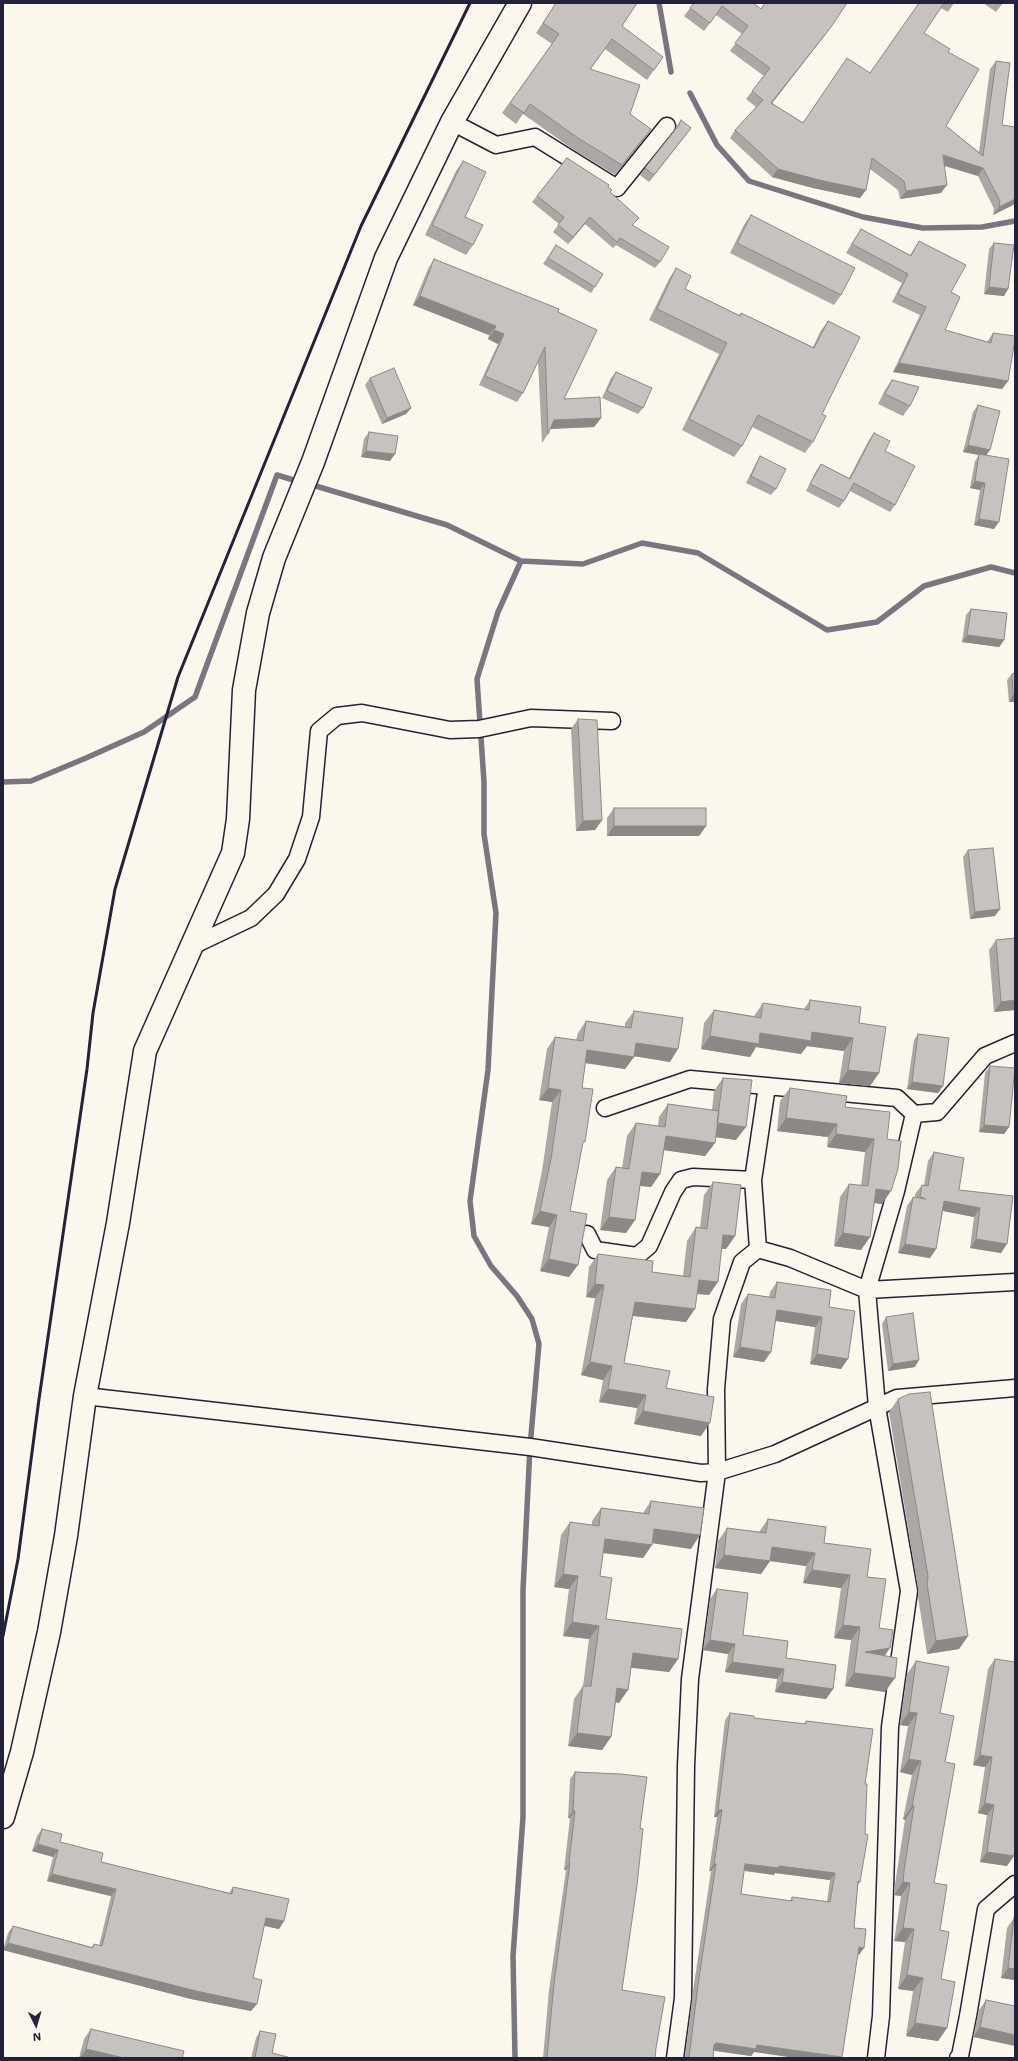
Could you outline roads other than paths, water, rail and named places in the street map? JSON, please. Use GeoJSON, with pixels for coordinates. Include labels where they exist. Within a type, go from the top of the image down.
{"type":"FeatureCollection","features":[{"type":"Feature","properties":{"kind":"main road"},"geometry":{"type":"LineString","coordinates":[[3,1817],[22,1752],[49,1632],[66,1536],[85,1396],[118,1223],[145,1051],[233,853],[238,819],[244,690],[258,613],[274,558],[313,462],[386,258],[452,122],[520,3]]}},
{"type":"Feature","properties":{"kind":"street"},"geometry":{"type":"LineString","coordinates":[[452,122],[496,145],[534,137],[617,188],[667,126]]}},
{"type":"Feature","properties":{"kind":"street"},"geometry":{"type":"LineString","coordinates":[[190,947],[251,918],[276,894],[297,859],[311,817],[319,731],[337,716],[362,713],[450,730],[479,729],[531,718],[612,721]]}},
{"type":"Feature","properties":{"kind":"street"},"geometry":{"type":"LineString","coordinates":[[605,1108],[690,1079],[897,1098],[914,1114],[937,1112],[985,1056],[1015,1043]]}},
{"type":"Feature","properties":{"kind":"street"},"geometry":{"type":"LineString","coordinates":[[758,1249],[754,1180],[767,1086]]}},
{"type":"Feature","properties":{"kind":"street"},"geometry":{"type":"LineString","coordinates":[[876,2058],[882,2016],[890,1727],[909,1591],[877,1407],[867,1290],[896,1191],[914,1114]]}},
{"type":"Feature","properties":{"kind":"street"},"geometry":{"type":"LineString","coordinates":[[587,1234],[595,1250],[637,1256],[649,1246],[673,1192],[681,1180],[692,1177],[754,1180]]}},
{"type":"Feature","properties":{"kind":"street"},"geometry":{"type":"LineString","coordinates":[[758,1249],[790,1258],[867,1290],[1015,1282]]}},
{"type":"Feature","properties":{"kind":"street"},"geometry":{"type":"LineString","coordinates":[[676,2058],[683,1998],[686,1766],[690,1679],[717,1472],[716,1389],[722,1319],[742,1262],[758,1249]]}},
{"type":"Feature","properties":{"kind":"street"},"geometry":{"type":"LineString","coordinates":[[85,1396],[530,1447],[701,1473],[717,1472],[775,1454],[897,1398],[1015,1388]]}},
{"type":"Feature","properties":{"kind":"street"},"geometry":{"type":"LineString","coordinates":[[958,2058],[960,2056],[986,1909],[1015,1884]]}},
{"type":"Feature","properties":{"kind":"waterway"},"geometry":{"type":"LineString","coordinates":[[659,3],[671,72]]}},
{"type":"Feature","properties":{"kind":"waterway"},"geometry":{"type":"LineString","coordinates":[[690,93],[717,145],[749,181],[863,217],[923,228],[982,227],[1015,221]]}},
{"type":"Feature","properties":{"kind":"waterway"},"geometry":{"type":"LineString","coordinates":[[3,782],[31,781],[86,758],[144,732],[195,697],[277,475],[300,482]]}},
{"type":"Feature","properties":{"kind":"waterway"},"geometry":{"type":"LineString","coordinates":[[309,484],[447,525],[521,561],[583,564],[642,543],[698,553],[827,630],[877,622],[924,586],[991,567],[1015,573]]}},
{"type":"Feature","properties":{"kind":"waterway"},"geometry":{"type":"LineString","coordinates":[[515,2058],[513,1956],[523,1817],[523,1590],[530,1447],[539,1344],[532,1319],[517,1296],[491,1266],[474,1236],[470,1201],[488,1070],[496,913],[484,834],[484,782],[477,679],[498,612],[521,561]]}},
{"type":"Feature","properties":{"kind":"railway"},"geometry":{"type":"LineString","coordinates":[[3,1636],[18,1559],[39,1399],[87,1069],[93,1013],[115,889],[178,677],[361,226],[470,3]]}}]}
